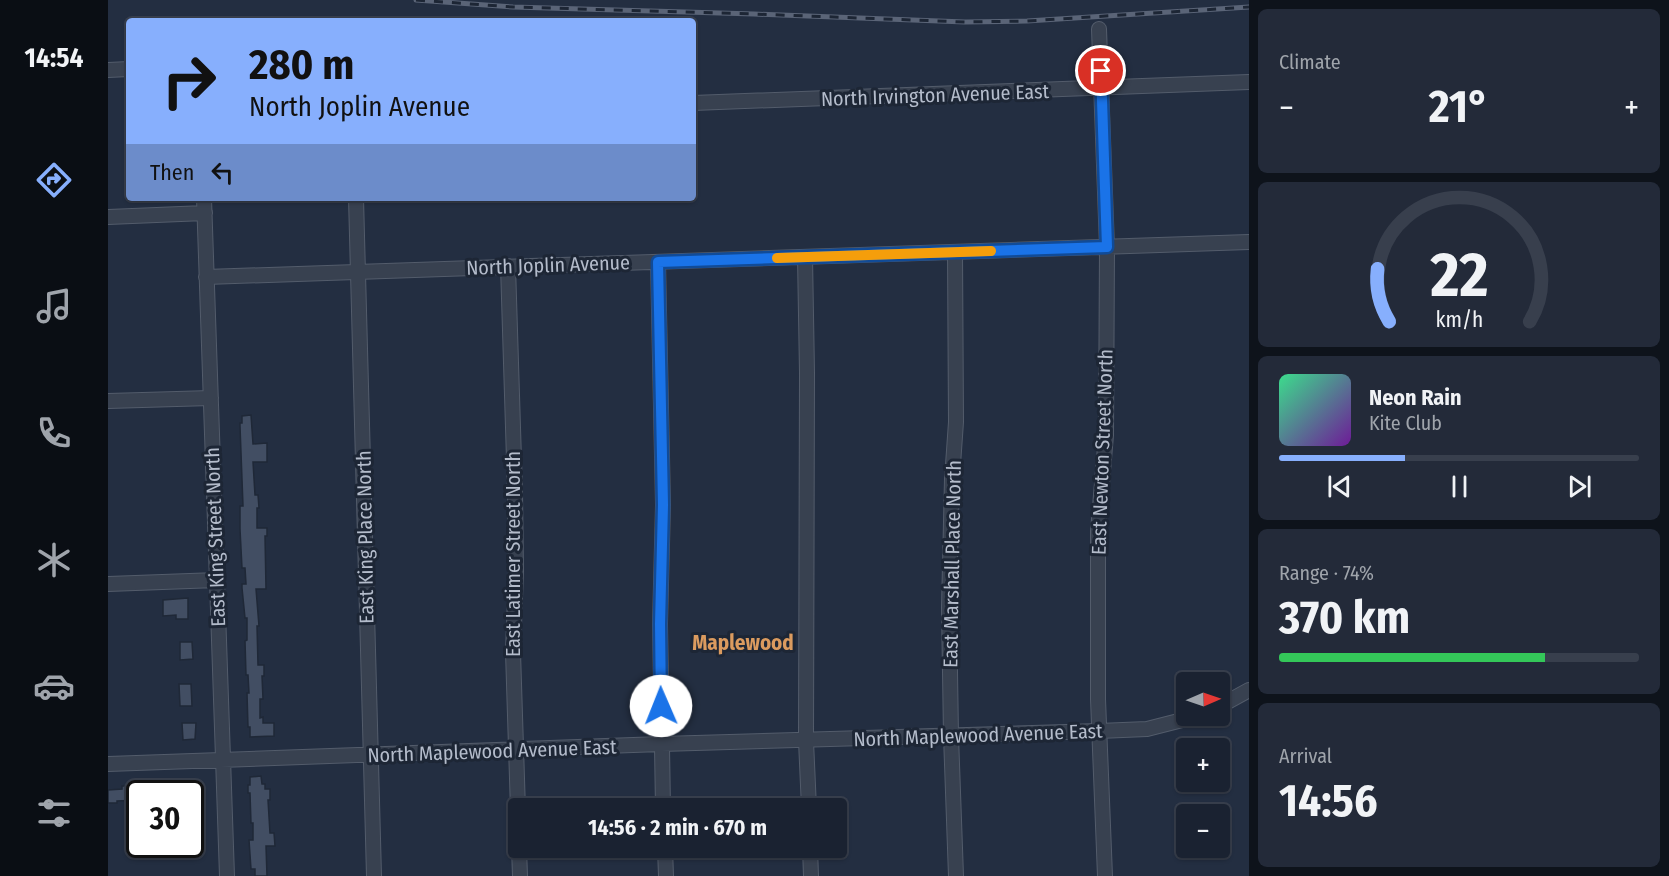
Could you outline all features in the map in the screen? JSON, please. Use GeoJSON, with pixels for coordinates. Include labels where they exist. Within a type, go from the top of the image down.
{"type":"FeatureCollection","features":[{"type":"Feature","properties":{"kind":"street","name":"East Newton Street North"},"geometry":{"type":"LineString","coordinates":[[1099,29],[1107,247],[1106,435],[1098,531],[1099,731],[1105,876]]}},
{"type":"Feature","properties":{"kind":"street"},"geometry":{"type":"LineString","coordinates":[[108,70],[126,69]]}},
{"type":"Feature","properties":{"kind":"street","name":"North Irvington Avenue East"},"geometry":{"type":"LineString","coordinates":[[696,103],[1249,82]]}},
{"type":"Feature","properties":{"kind":"street","name":"East King Street North"},"geometry":{"type":"LineString","coordinates":[[204,201],[226,876]]}},
{"type":"Feature","properties":{"kind":"street","name":"East King Place North"},"geometry":{"type":"LineString","coordinates":[[356,201],[374,876]]}},
{"type":"Feature","properties":{"kind":"street"},"geometry":{"type":"LineString","coordinates":[[108,217],[205,213]]}},
{"type":"Feature","properties":{"kind":"street","name":"North Joplin Avenue"},"geometry":{"type":"LineString","coordinates":[[207,277],[1249,242]]}},
{"type":"Feature","properties":{"kind":"street","name":"East Marshall Place North"},"geometry":{"type":"LineString","coordinates":[[955,252],[956,422],[952,479],[949,608],[956,876]]}},
{"type":"Feature","properties":{"kind":"street"},"geometry":{"type":"LineString","coordinates":[[805,257],[806,741],[809,798]]}},
{"type":"Feature","properties":{"kind":"street"},"geometry":{"type":"LineString","coordinates":[[658,262],[663,505],[660,624],[663,798]]}},
{"type":"Feature","properties":{"kind":"street","name":"East Latimer Street North"},"geometry":{"type":"LineString","coordinates":[[508,266],[515,492],[516,571],[513,652],[518,798]]}},
{"type":"Feature","properties":{"kind":"street"},"geometry":{"type":"LineString","coordinates":[[108,401],[211,398]]}},
{"type":"Feature","properties":{"kind":"street"},"geometry":{"type":"LineString","coordinates":[[108,584],[217,580]]}},
{"type":"Feature","properties":{"kind":"street"},"geometry":{"type":"LineString","coordinates":[[1230,700],[1249,690]]}},
{"type":"Feature","properties":{"kind":"street","name":"North Maplewood Avenue East"},"geometry":{"type":"LineString","coordinates":[[108,764],[1099,731],[1147,729],[1176,722]]}},
{"type":"Feature","properties":{"kind":"street"},"geometry":{"type":"LineString","coordinates":[[519,858],[520,876]]}},
{"type":"Feature","properties":{"kind":"street"},"geometry":{"type":"LineString","coordinates":[[665,858],[666,876]]}},
{"type":"Feature","properties":{"kind":"street"},"geometry":{"type":"LineString","coordinates":[[810,858],[811,876]]}},
{"type":"Feature","properties":{"kind":"building"},"geometry":{"type":"Polygon","coordinates":[[[251,415],[253,444],[267,443],[267,462],[253,462],[255,495],[258,495],[259,508],[257,508],[257,528],[267,528],[267,536],[265,536],[266,589],[256,589],[259,626],[257,626],[258,665],[264,665],[260,718],[263,717],[263,723],[274,723],[274,736],[250,737],[245,641],[247,640],[247,618],[245,618],[242,588],[242,584],[246,584],[245,568],[242,568],[240,529],[240,506],[243,506],[240,423],[242,423],[242,416],[251,415]]]}},
{"type":"Feature","properties":{"kind":"building"},"geometry":{"type":"Polygon","coordinates":[[[188,598],[188,619],[176,619],[176,615],[163,616],[163,600],[188,598]]]}},
{"type":"Feature","properties":{"kind":"building"},"geometry":{"type":"Polygon","coordinates":[[[180,642],[192,642],[193,659],[180,660],[180,642]]]}},
{"type":"Feature","properties":{"kind":"building"},"geometry":{"type":"Polygon","coordinates":[[[179,684],[191,684],[192,706],[180,706],[179,684]]]}},
{"type":"Feature","properties":{"kind":"building"},"geometry":{"type":"Polygon","coordinates":[[[182,723],[196,723],[195,739],[183,740],[182,723]]]}},
{"type":"Feature","properties":{"kind":"building"},"geometry":{"type":"Polygon","coordinates":[[[261,776],[265,789],[270,789],[270,800],[268,800],[270,833],[274,833],[275,846],[266,846],[267,876],[255,876],[255,869],[251,869],[249,840],[253,840],[253,823],[251,823],[248,785],[250,785],[250,777],[261,776]]]}},
{"type":"Feature","properties":{"kind":"building"},"geometry":{"type":"Polygon","coordinates":[[[122,786],[126,786],[126,801],[108,803],[108,790],[122,789],[122,786]]]}},
{"type":"Feature","properties":{"kind":"railway"},"geometry":{"type":"LineString","coordinates":[[416,0],[513,7],[965,22],[1027,21],[1249,7]]}},
{"type":"Feature","properties":{"kind":"slow traffic"},"geometry":{"type":"LineString","coordinates":[[777,258],[991,251]]}},
{"type":"Feature","properties":{"kind":"district","name":"Maplewood"},"geometry":{"type":"Point","coordinates":[743,643]}},
{"type":"Feature","properties":{"kind":"route"},"geometry":{"type":"LineString","coordinates":[[661,706],[660,624],[663,505],[658,262],[1107,247],[1101,71]]}}]}
